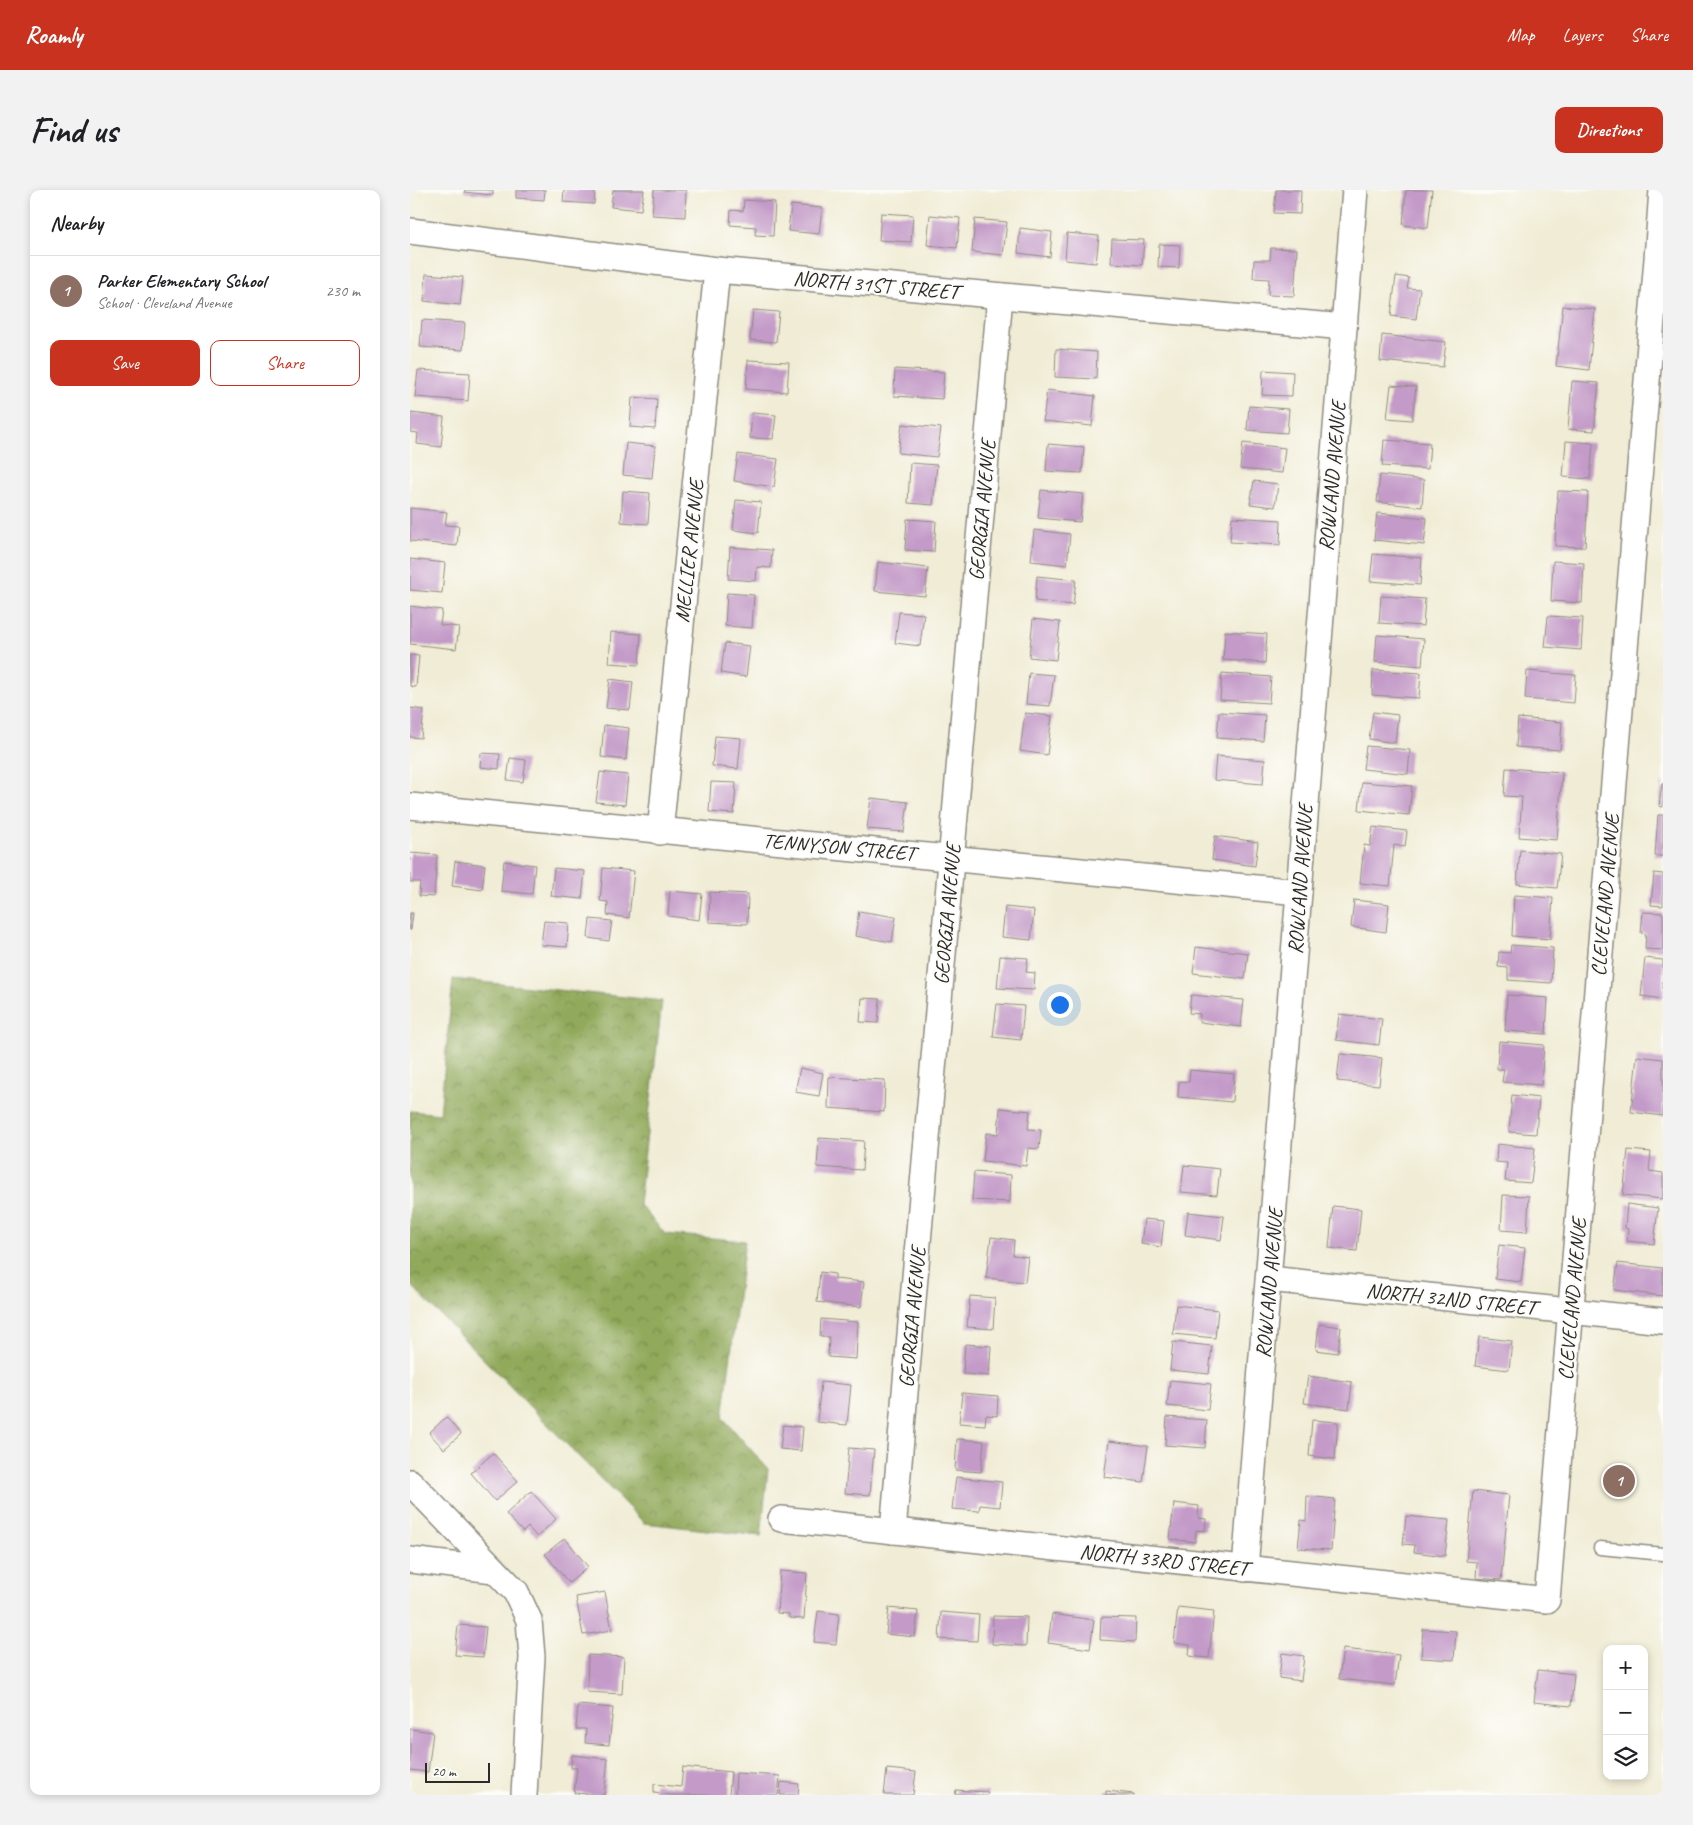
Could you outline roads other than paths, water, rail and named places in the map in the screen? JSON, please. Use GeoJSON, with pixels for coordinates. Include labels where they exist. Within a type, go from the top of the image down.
{"type":"FeatureCollection","features":[{"type":"Feature","properties":{"kind":"street","name":"ROWLAND AVENUE"},"geometry":{"type":"LineString","coordinates":[[1245,1569],[1355,190]]}},
{"type":"Feature","properties":{"kind":"street","name":"CLEVELAND AVENUE"},"geometry":{"type":"LineString","coordinates":[[1547,1600],[1658,259],[1662,190]]}},
{"type":"Feature","properties":{"kind":"street","name":"NORTH 31ST STREET"},"geometry":{"type":"LineString","coordinates":[[410,231],[717,270],[1344,327]]}},
{"type":"Feature","properties":{"kind":"street","name":"MELLIER AVENUE"},"geometry":{"type":"LineString","coordinates":[[660,832],[717,270]]}},
{"type":"Feature","properties":{"kind":"street","name":"GEORGIA AVENUE"},"geometry":{"type":"LineString","coordinates":[[893,1531],[1000,296]]}},
{"type":"Feature","properties":{"kind":"street","name":"TENNYSON STREET"},"geometry":{"type":"LineString","coordinates":[[410,806],[660,832],[952,857],[1299,892]]}},
{"type":"Feature","properties":{"kind":"street","name":"NORTH 32ND STREET"},"geometry":{"type":"LineString","coordinates":[[1269,1279],[1663,1322]]}},
{"type":"Feature","properties":{"kind":"street"},"geometry":{"type":"LineString","coordinates":[[410,1482],[516,1592],[529,1620],[532,1657],[524,1795]]}},
{"type":"Feature","properties":{"kind":"street","name":"NORTH 33RD STREET"},"geometry":{"type":"LineString","coordinates":[[781,1519],[1547,1600]]}},
{"type":"Feature","properties":{"kind":"street"},"geometry":{"type":"LineString","coordinates":[[410,1560],[494,1570]]}},
{"type":"Feature","properties":{"kind":"lane"},"geometry":{"type":"LineString","coordinates":[[1600,1548],[1663,1554]]}},
{"type":"Feature","properties":{"kind":"place","name":"Parker Elementary School"},"geometry":{"type":"Point","coordinates":[1619,1481]}}]}
